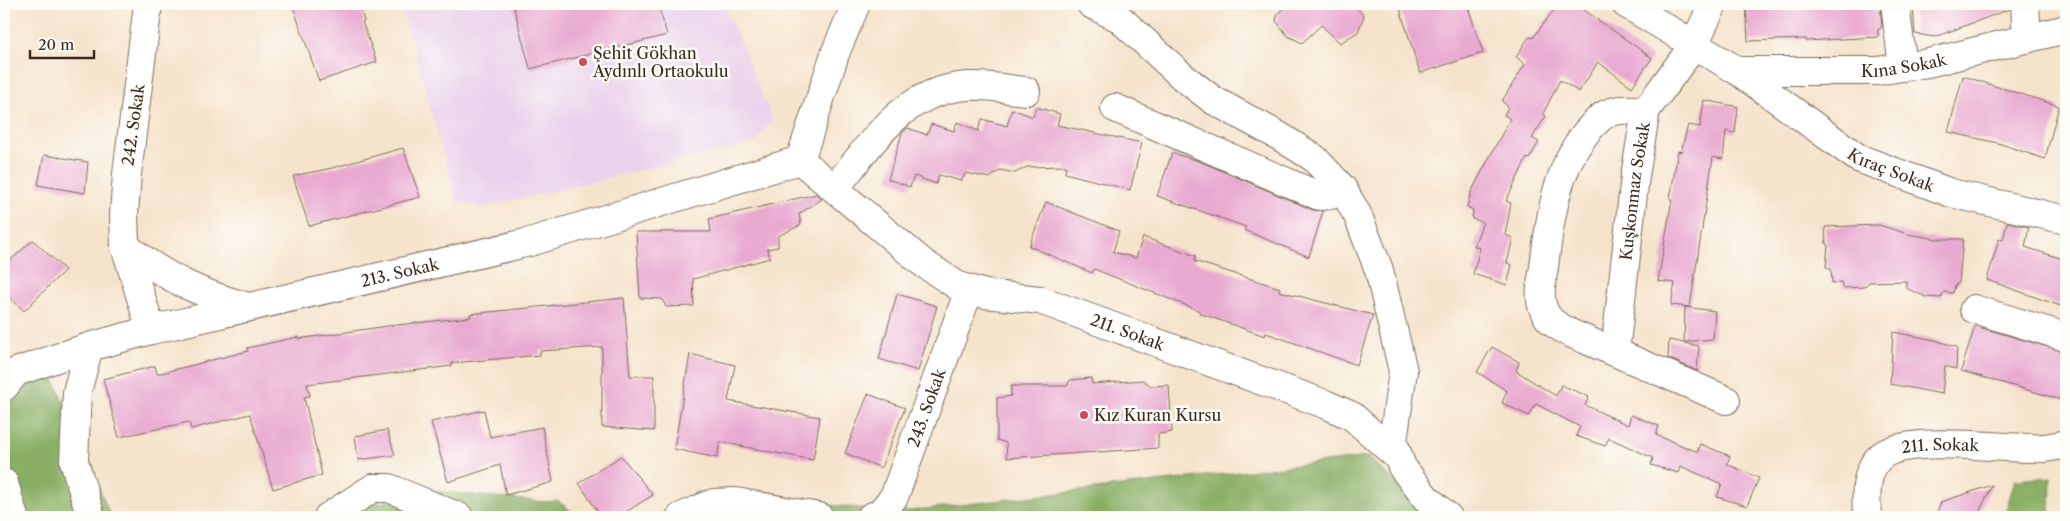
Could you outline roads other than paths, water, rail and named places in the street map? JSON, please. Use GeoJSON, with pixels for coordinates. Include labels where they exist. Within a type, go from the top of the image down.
{"type":"FeatureCollection","features":[{"type":"Feature","properties":{"kind":"street","name":"242. Sokak"},"geometry":{"type":"LineString","coordinates":[[148,4],[127,174],[124,214],[125,246],[152,330]]}},
{"type":"Feature","properties":{"kind":"street"},"geometry":{"type":"LineString","coordinates":[[800,160],[836,51],[856,4]]}},
{"type":"Feature","properties":{"kind":"street"},"geometry":{"type":"LineString","coordinates":[[1091,4],[1119,18],[1183,77],[1214,100],[1314,158],[1342,188],[1358,216],[1379,270],[1403,371],[1393,441],[1399,458]]}},
{"type":"Feature","properties":{"kind":"street","name":"Kıraç Sokak"},"geometry":{"type":"LineString","coordinates":[[1626,4],[1738,72],[1858,158],[1951,193],[2066,220]]}},
{"type":"Feature","properties":{"kind":"street","name":"Kuşkonmaz Sokak"},"geometry":{"type":"LineString","coordinates":[[1615,352],[1635,176],[1646,110],[1694,44],[1713,4]]}},
{"type":"Feature","properties":{"kind":"street"},"geometry":{"type":"LineString","coordinates":[[1895,4],[1903,67]]}},
{"type":"Feature","properties":{"kind":"street"},"geometry":{"type":"LineString","coordinates":[[2025,4],[2027,39]]}},
{"type":"Feature","properties":{"kind":"street","name":"Kına Sokak"},"geometry":{"type":"LineString","coordinates":[[1738,72],[1877,71],[1928,63],[2066,29]]}},
{"type":"Feature","properties":{"kind":"street"},"geometry":{"type":"LineString","coordinates":[[835,188],[895,116],[922,98],[936,92],[969,86],[1026,91]]}},
{"type":"Feature","properties":{"kind":"street"},"geometry":{"type":"LineString","coordinates":[[1115,108],[1313,194],[1319,196],[1331,195],[1342,188]]}},
{"type":"Feature","properties":{"kind":"street"},"geometry":{"type":"LineString","coordinates":[[1646,110],[1616,109],[1599,118],[1581,141],[1566,167],[1558,188],[1547,238],[1542,282],[1542,306],[1549,320],[1570,333],[1726,400]]}},
{"type":"Feature","properties":{"kind":"street","name":"211. Sokak"},"geometry":{"type":"LineString","coordinates":[[800,160],[923,263],[958,286],[985,294],[1040,300],[1325,404],[1352,416],[1399,458],[1402,467],[1426,498],[1448,517]]}},
{"type":"Feature","properties":{"kind":"street","name":"213. Sokak"},"geometry":{"type":"LineString","coordinates":[[4,387],[16,372],[89,347],[152,330],[530,242],[800,160]]}},
{"type":"Feature","properties":{"kind":"street"},"geometry":{"type":"LineString","coordinates":[[125,246],[152,267],[181,283],[217,298],[250,308]]}},
{"type":"Feature","properties":{"kind":"street","name":"243. Sokak"},"geometry":{"type":"LineString","coordinates":[[871,517],[880,513],[894,498],[969,290]]}},
{"type":"Feature","properties":{"kind":"street"},"geometry":{"type":"LineString","coordinates":[[1974,309],[2066,336]]}},
{"type":"Feature","properties":{"kind":"street"},"geometry":{"type":"LineString","coordinates":[[89,347],[77,392],[74,461],[91,517]]}},
{"type":"Feature","properties":{"kind":"street","name":"211. Sokak"},"geometry":{"type":"LineString","coordinates":[[1867,517],[1868,474],[1881,456],[1898,448],[1932,445],[2044,448],[2066,444]]}},
{"type":"Feature","properties":{"kind":"street"},"geometry":{"type":"LineString","coordinates":[[4,483],[14,517]]}},
{"type":"Feature","properties":{"kind":"street"},"geometry":{"type":"LineString","coordinates":[[328,517],[373,488],[389,488],[459,517]]}},
{"type":"Feature","properties":{"kind":"street"},"geometry":{"type":"LineString","coordinates":[[680,517],[714,503],[736,502],[819,517]]}},
{"type":"Feature","properties":{"kind":"place","name":"Şehit Gökhan Aydınlı Ortaokulu"},"geometry":{"type":"Point","coordinates":[583,62]}},
{"type":"Feature","properties":{"kind":"place","name":"Kız Kuran Kursu"},"geometry":{"type":"Point","coordinates":[1084,415]}}]}
